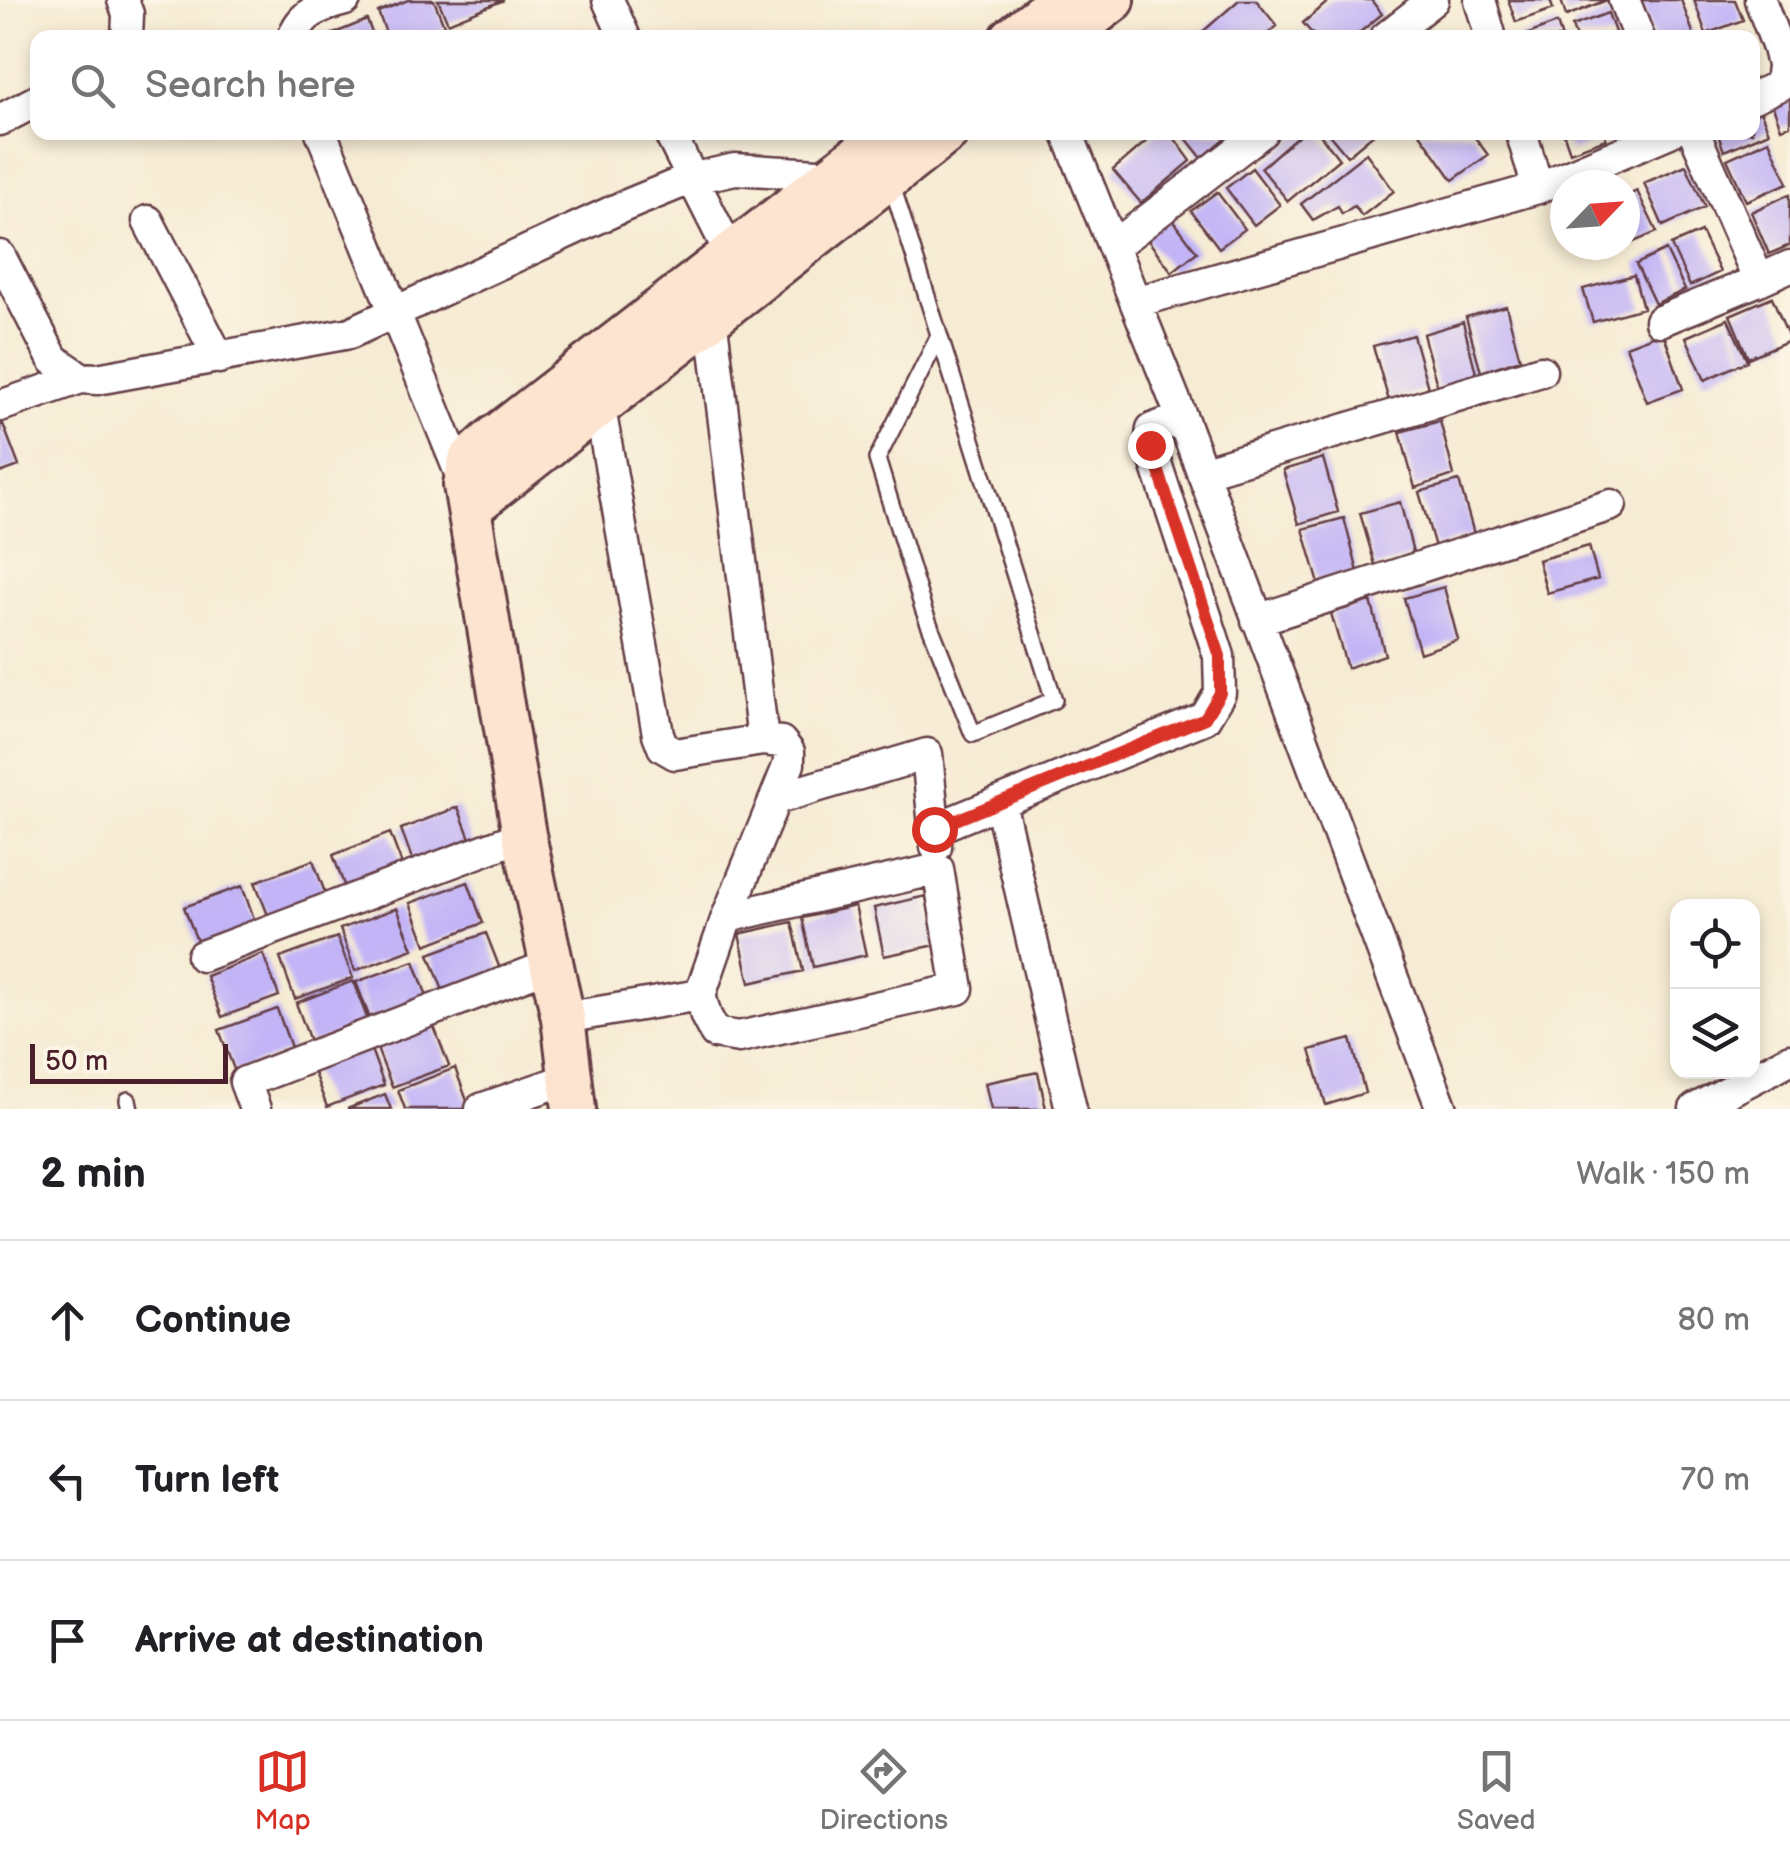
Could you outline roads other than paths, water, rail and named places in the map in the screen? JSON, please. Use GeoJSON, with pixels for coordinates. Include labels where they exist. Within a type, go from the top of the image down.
{"type":"FeatureCollection","features":[{"type":"Feature","properties":{"kind":"street"},"geometry":{"type":"LineString","coordinates":[[123,0],[128,30]]}},
{"type":"Feature","properties":{"kind":"street"},"geometry":{"type":"LineString","coordinates":[[295,30],[315,8],[344,0]]}},
{"type":"Feature","properties":{"kind":"street"},"geometry":{"type":"LineString","coordinates":[[608,0],[621,30]]}},
{"type":"Feature","properties":{"kind":"street"},"geometry":{"type":"LineString","coordinates":[[1036,30],[1062,0]]}},
{"type":"Feature","properties":{"kind":"street"},"geometry":{"type":"LineString","coordinates":[[1044,30],[1113,0]]}},
{"type":"Feature","properties":{"kind":"street"},"geometry":{"type":"LineString","coordinates":[[1395,30],[1434,0]]}},
{"type":"Feature","properties":{"kind":"street"},"geometry":{"type":"LineString","coordinates":[[1480,0],[1489,30]]}},
{"type":"Feature","properties":{"kind":"street"},"geometry":{"type":"LineString","coordinates":[[1624,0],[1637,30]]}},
{"type":"Feature","properties":{"kind":"street"},"geometry":{"type":"LineString","coordinates":[[1760,0],[1782,64],[1780,85],[1760,94]]}},
{"type":"Feature","properties":{"kind":"street"},"geometry":{"type":"LineString","coordinates":[[0,120],[30,104]]}},
{"type":"Feature","properties":{"kind":"street"},"geometry":{"type":"LineString","coordinates":[[324,140],[467,496],[524,835],[563,1018],[572,1093],[481,1109]]}},
{"type":"Feature","properties":{"kind":"street"},"geometry":{"type":"LineString","coordinates":[[672,140],[731,255]]}},
{"type":"Feature","properties":{"kind":"street"},"geometry":{"type":"LineString","coordinates":[[467,496],[470,460],[492,439],[880,140]]}},
{"type":"Feature","properties":{"kind":"street"},"geometry":{"type":"LineString","coordinates":[[467,496],[599,403],[937,140]]}},
{"type":"Feature","properties":{"kind":"street"},"geometry":{"type":"LineString","coordinates":[[1070,140],[1182,418],[1442,1109]]}},
{"type":"Feature","properties":{"kind":"street"},"geometry":{"type":"LineString","coordinates":[[1114,246],[1252,140]]}},
{"type":"Feature","properties":{"kind":"street"},"geometry":{"type":"LineString","coordinates":[[1523,140],[1538,188]]}},
{"type":"Feature","properties":{"kind":"street"},"geometry":{"type":"LineString","coordinates":[[1136,302],[1538,188],[1651,140]]}},
{"type":"Feature","properties":{"kind":"street"},"geometry":{"type":"LineString","coordinates":[[1698,140],[1759,280]]}},
{"type":"Feature","properties":{"kind":"street"},"geometry":{"type":"LineString","coordinates":[[0,406],[81,378],[97,380],[350,333],[690,178],[735,169],[835,174]]}},
{"type":"Feature","properties":{"kind":"street"},"geometry":{"type":"LineString","coordinates":[[148,221],[220,358]]}},
{"type":"Feature","properties":{"kind":"street"},"geometry":{"type":"LineString","coordinates":[[0,256],[54,359],[81,378]]}},
{"type":"Feature","properties":{"kind":"street"},"geometry":{"type":"LineString","coordinates":[[1660,321],[1790,266]]}},
{"type":"Feature","properties":{"kind":"street"},"geometry":{"type":"LineString","coordinates":[[711,316],[763,740]]}},
{"type":"Feature","properties":{"kind":"street"},"geometry":{"type":"LineString","coordinates":[[1202,472],[1541,371]]}},
{"type":"Feature","properties":{"kind":"street"},"geometry":{"type":"LineString","coordinates":[[599,403],[663,746],[675,754],[763,740],[781,742],[789,752],[789,764],[726,917],[700,995],[715,1033],[740,1038],[958,989],[938,869],[927,754],[775,799]]}},
{"type":"Feature","properties":{"kind":"street"},"geometry":{"type":"LineString","coordinates":[[934,829],[1205,718],[1220,693],[1220,656],[1150,445],[1152,429],[1182,418]]}},
{"type":"Feature","properties":{"kind":"street"},"geometry":{"type":"LineString","coordinates":[[1257,620],[1611,505]]}},
{"type":"Feature","properties":{"kind":"street"},"geometry":{"type":"LineString","coordinates":[[1000,802],[1070,1109]]}},
{"type":"Feature","properties":{"kind":"street"},"geometry":{"type":"LineString","coordinates":[[202,956],[524,835]]}},
{"type":"Feature","properties":{"kind":"street"},"geometry":{"type":"LineString","coordinates":[[726,917],[938,869]]}},
{"type":"Feature","properties":{"kind":"street"},"geometry":{"type":"LineString","coordinates":[[255,1109],[245,1082],[553,964]]}},
{"type":"Feature","properties":{"kind":"street"},"geometry":{"type":"LineString","coordinates":[[563,1018],[700,995]]}},
{"type":"Feature","properties":{"kind":"street"},"geometry":{"type":"LineString","coordinates":[[1695,1109],[1790,1060]]}},
{"type":"Feature","properties":{"kind":"lane"},"geometry":{"type":"LineString","coordinates":[[890,179],[1054,700],[973,734],[924,611],[878,459],[938,338]]}}]}
